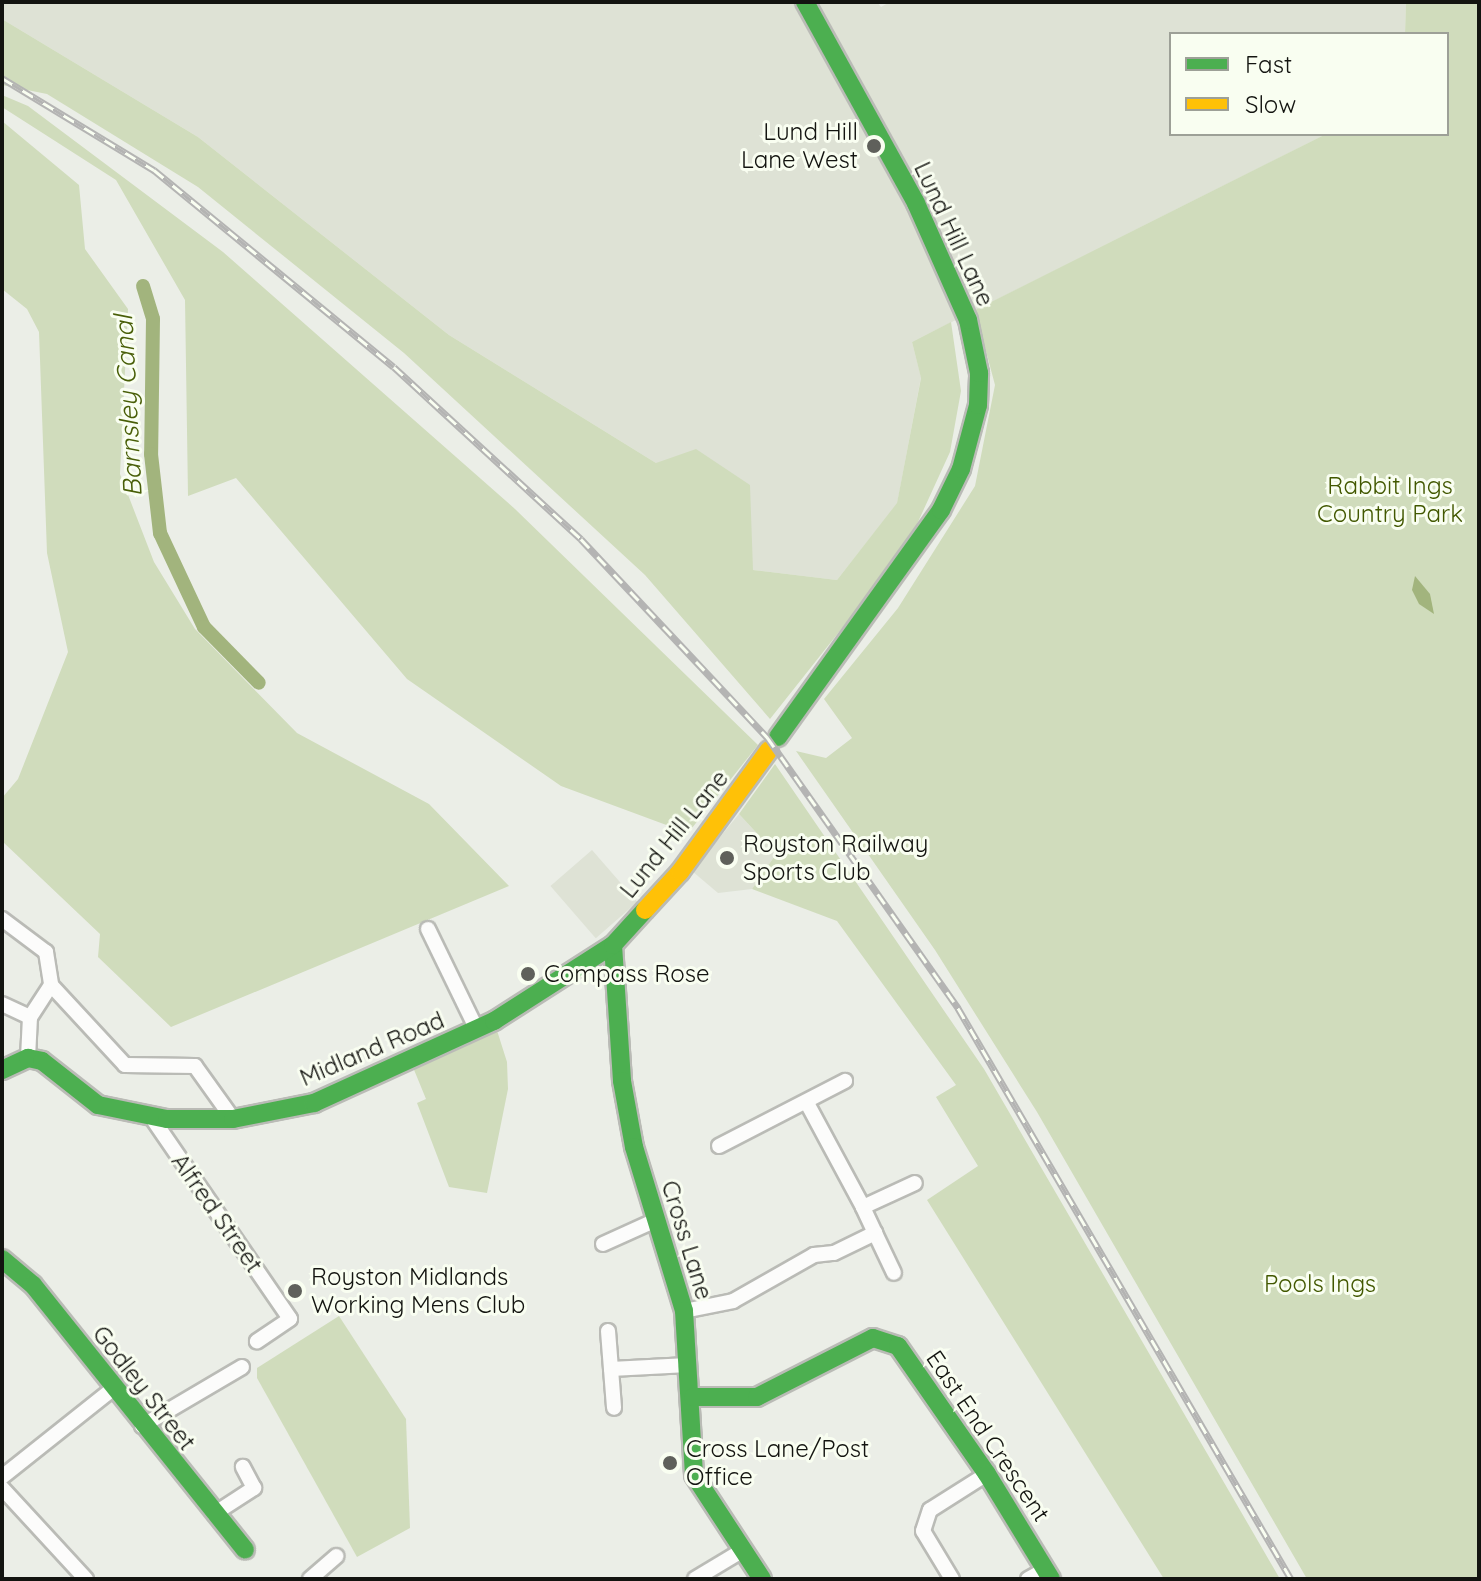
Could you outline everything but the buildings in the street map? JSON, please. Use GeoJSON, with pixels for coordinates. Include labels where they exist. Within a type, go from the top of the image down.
{"type":"FeatureCollection","features":[{"type":"Feature","properties":{"kind":"main road","name":"Lund Hill Lane"},"geometry":{"type":"LineString","coordinates":[[613,945],[704,843],[941,510],[961,469],[978,405],[979,373],[968,320],[916,203],[805,2]]}},
{"type":"Feature","properties":{"kind":"main road","name":"Midland Road"},"geometry":{"type":"LineString","coordinates":[[28,1058],[56,1070],[98,1105],[150,1115],[233,1119],[314,1103],[477,1030],[542,995],[613,945]]}},
{"type":"Feature","properties":{"kind":"main road","name":"Cross Lane"},"geometry":{"type":"LineString","coordinates":[[613,945],[622,1081],[656,1220],[684,1311],[693,1397],[694,1475],[762,1579]]}},
{"type":"Feature","properties":{"kind":"main road"},"geometry":{"type":"LineString","coordinates":[[2,1070],[28,1058]]}},
{"type":"Feature","properties":{"kind":"main road","name":"Godley Street"},"geometry":{"type":"LineString","coordinates":[[2,1259],[33,1285],[142,1426],[245,1550]]}},
{"type":"Feature","properties":{"kind":"main road","name":"East End Crescent"},"geometry":{"type":"LineString","coordinates":[[693,1397],[757,1397],[873,1338],[898,1346],[987,1474],[1048,1574]]}},
{"type":"Feature","properties":{"kind":"street"},"geometry":{"type":"LineString","coordinates":[[2,919],[46,952],[51,985],[125,1065],[195,1066],[233,1119]]}},
{"type":"Feature","properties":{"kind":"street"},"geometry":{"type":"LineString","coordinates":[[428,929],[477,1030]]}},
{"type":"Feature","properties":{"kind":"street"},"geometry":{"type":"LineString","coordinates":[[28,1058],[30,1017],[51,985]]}},
{"type":"Feature","properties":{"kind":"street"},"geometry":{"type":"LineString","coordinates":[[2,1004],[30,1017]]}},
{"type":"Feature","properties":{"kind":"street"},"geometry":{"type":"LineString","coordinates":[[719,1146],[845,1081]]}},
{"type":"Feature","properties":{"kind":"street"},"geometry":{"type":"LineString","coordinates":[[807,1103],[863,1207],[894,1273]]}},
{"type":"Feature","properties":{"kind":"street","name":"Alfred Street"},"geometry":{"type":"LineString","coordinates":[[150,1115],[290,1319],[257,1341]]}},
{"type":"Feature","properties":{"kind":"street"},"geometry":{"type":"LineString","coordinates":[[863,1207],[915,1183]]}},
{"type":"Feature","properties":{"kind":"street"},"geometry":{"type":"LineString","coordinates":[[603,1244],[656,1220]]}},
{"type":"Feature","properties":{"kind":"street"},"geometry":{"type":"LineString","coordinates":[[684,1311],[733,1301],[814,1255],[834,1253],[875,1233]]}},
{"type":"Feature","properties":{"kind":"street"},"geometry":{"type":"LineString","coordinates":[[608,1331],[614,1408]]}},
{"type":"Feature","properties":{"kind":"street"},"geometry":{"type":"LineString","coordinates":[[611,1369],[688,1365]]}},
{"type":"Feature","properties":{"kind":"street"},"geometry":{"type":"LineString","coordinates":[[142,1426],[242,1367]]}},
{"type":"Feature","properties":{"kind":"street"},"geometry":{"type":"LineString","coordinates":[[2,1477],[114,1388]]}},
{"type":"Feature","properties":{"kind":"street"},"geometry":{"type":"LineString","coordinates":[[214,1514],[258,1494],[243,1467]]}},
{"type":"Feature","properties":{"kind":"street"},"geometry":{"type":"LineString","coordinates":[[952,1579],[923,1531],[930,1510],[987,1474]]}},
{"type":"Feature","properties":{"kind":"street"},"geometry":{"type":"LineString","coordinates":[[2,1488],[86,1579]]}},
{"type":"Feature","properties":{"kind":"street"},"geometry":{"type":"LineString","coordinates":[[695,1579],[743,1550]]}},
{"type":"Feature","properties":{"kind":"street"},"geometry":{"type":"LineString","coordinates":[[310,1579],[336,1556]]}},
{"type":"Feature","properties":{"kind":"street"},"geometry":{"type":"LineString","coordinates":[[1028,1579],[1048,1574]]}},
{"type":"Feature","properties":{"kind":"shaded area"},"geometry":{"type":"Polygon","coordinates":[[[2,2],[877,2],[881,7],[890,2],[1406,2],[1405,32],[1169,32],[1169,136],[1322,136],[912,342],[921,377],[897,504],[837,580],[753,570],[656,463],[449,335],[198,137],[2,19],[2,2]]]}},
{"type":"Feature","properties":{"kind":"shaded area"},"geometry":{"type":"Polygon","coordinates":[[[1415,576],[1430,594],[1434,614],[1419,604],[1412,590],[1415,576]]]}},
{"type":"Feature","properties":{"kind":"shaded area"},"geometry":{"type":"Polygon","coordinates":[[[739,814],[776,854],[752,889],[718,893],[692,871],[739,814]]]}},
{"type":"Feature","properties":{"kind":"shaded area"},"geometry":{"type":"Polygon","coordinates":[[[592,850],[637,902],[596,938],[550,886],[592,850]]]}},
{"type":"Feature","properties":{"kind":"green space"},"geometry":{"type":"Polygon","coordinates":[[[1406,2],[1479,2],[1479,1579],[1307,1579],[1037,1112],[935,950],[796,751],[826,758],[852,738],[824,699],[898,608],[975,486],[995,385],[975,310],[1322,136],[1449,136],[1449,32],[1405,32],[1406,2]]]}},
{"type":"Feature","properties":{"kind":"green space"},"geometry":{"type":"Polygon","coordinates":[[[2,19],[198,137],[449,335],[656,463],[696,449],[750,485],[753,570],[837,580],[897,503],[921,378],[912,342],[951,322],[961,391],[950,452],[907,546],[770,719],[645,575],[404,353],[198,187],[47,94],[2,85],[2,19]]]}},
{"type":"Feature","properties":{"kind":"green space"},"geometry":{"type":"Polygon","coordinates":[[[2,95],[28,106],[223,252],[515,509],[758,745],[688,833],[561,786],[407,679],[236,478],[188,496],[185,300],[116,180],[2,107],[2,95]]]}},
{"type":"Feature","properties":{"kind":"green space"},"geometry":{"type":"Polygon","coordinates":[[[2,121],[79,185],[85,249],[128,309],[120,474],[154,562],[195,629],[297,733],[429,804],[509,886],[171,1027],[98,957],[100,934],[2,841],[2,798],[18,779],[68,652],[47,553],[39,332],[27,309],[2,289],[2,121]]]}},
{"type":"Feature","properties":{"kind":"green space"},"geometry":{"type":"Polygon","coordinates":[[[775,764],[984,1069],[1280,1579],[1164,1579],[927,1200],[978,1166],[936,1097],[956,1085],[837,921],[752,889],[776,854],[739,814],[775,764]]]}},
{"type":"Feature","properties":{"kind":"green space"},"geometry":{"type":"Polygon","coordinates":[[[494,1021],[507,1062],[508,1089],[487,1193],[449,1187],[417,1103],[426,1099],[410,1060],[494,1021]]]}},
{"type":"Feature","properties":{"kind":"green space"},"geometry":{"type":"Polygon","coordinates":[[[339,1316],[406,1419],[410,1528],[357,1557],[257,1378],[257,1368],[339,1316]]]}},
{"type":"Feature","properties":{"kind":"waterway","name":"Barnsley Canal"},"geometry":{"type":"LineString","coordinates":[[143,286],[153,319],[151,454],[160,533],[204,627],[259,683]]}},
{"type":"Feature","properties":{"kind":"railway"},"geometry":{"type":"LineString","coordinates":[[2,78],[154,170],[394,367],[581,539],[767,737],[958,1008],[1291,1579]]}},
{"type":"Feature","properties":{"kind":"traffic: fast"},"geometry":{"type":"LineString","coordinates":[[778,737],[941,510],[961,469],[978,405],[979,373],[968,320],[916,203],[805,2]]}},
{"type":"Feature","properties":{"kind":"traffic: fast"},"geometry":{"type":"LineString","coordinates":[[2,1070],[28,1058],[42,1061],[98,1105],[167,1119],[233,1119],[314,1103],[494,1021],[613,945],[645,910]]}},
{"type":"Feature","properties":{"kind":"traffic: fast"},"geometry":{"type":"LineString","coordinates":[[613,945],[622,1081],[634,1147],[684,1311],[694,1475],[762,1579]]}},
{"type":"Feature","properties":{"kind":"traffic: fast"},"geometry":{"type":"LineString","coordinates":[[2,1259],[33,1285],[245,1550]]}},
{"type":"Feature","properties":{"kind":"traffic: fast"},"geometry":{"type":"LineString","coordinates":[[693,1397],[757,1397],[873,1338],[898,1346],[987,1474],[1051,1579]]}},
{"type":"Feature","properties":{"kind":"traffic: slow"},"geometry":{"type":"LineString","coordinates":[[645,910],[680,872],[769,750]]}},
{"type":"Feature","properties":{"kind":"place","name":"Lund Hill Lane West"},"geometry":{"type":"Point","coordinates":[874,146]}},
{"type":"Feature","properties":{"kind":"place","name":"Royston Railway Sports Club"},"geometry":{"type":"Point","coordinates":[727,858]}},
{"type":"Feature","properties":{"kind":"place","name":"Compass Rose"},"geometry":{"type":"Point","coordinates":[528,974]}},
{"type":"Feature","properties":{"kind":"place","name":"Royston Midlands Working Mens Club"},"geometry":{"type":"Point","coordinates":[295,1291]}},
{"type":"Feature","properties":{"kind":"place","name":"Cross Lane/Post Office"},"geometry":{"type":"Point","coordinates":[670,1463]}},
{"type":"Feature","properties":{"kind":"park label","name":"Rabbit Ings Country Park"},"geometry":{"type":"Point","coordinates":[1390,500]}},
{"type":"Feature","properties":{"kind":"park label","name":"Pools Ings"},"geometry":{"type":"Point","coordinates":[1320,1284]}}]}
